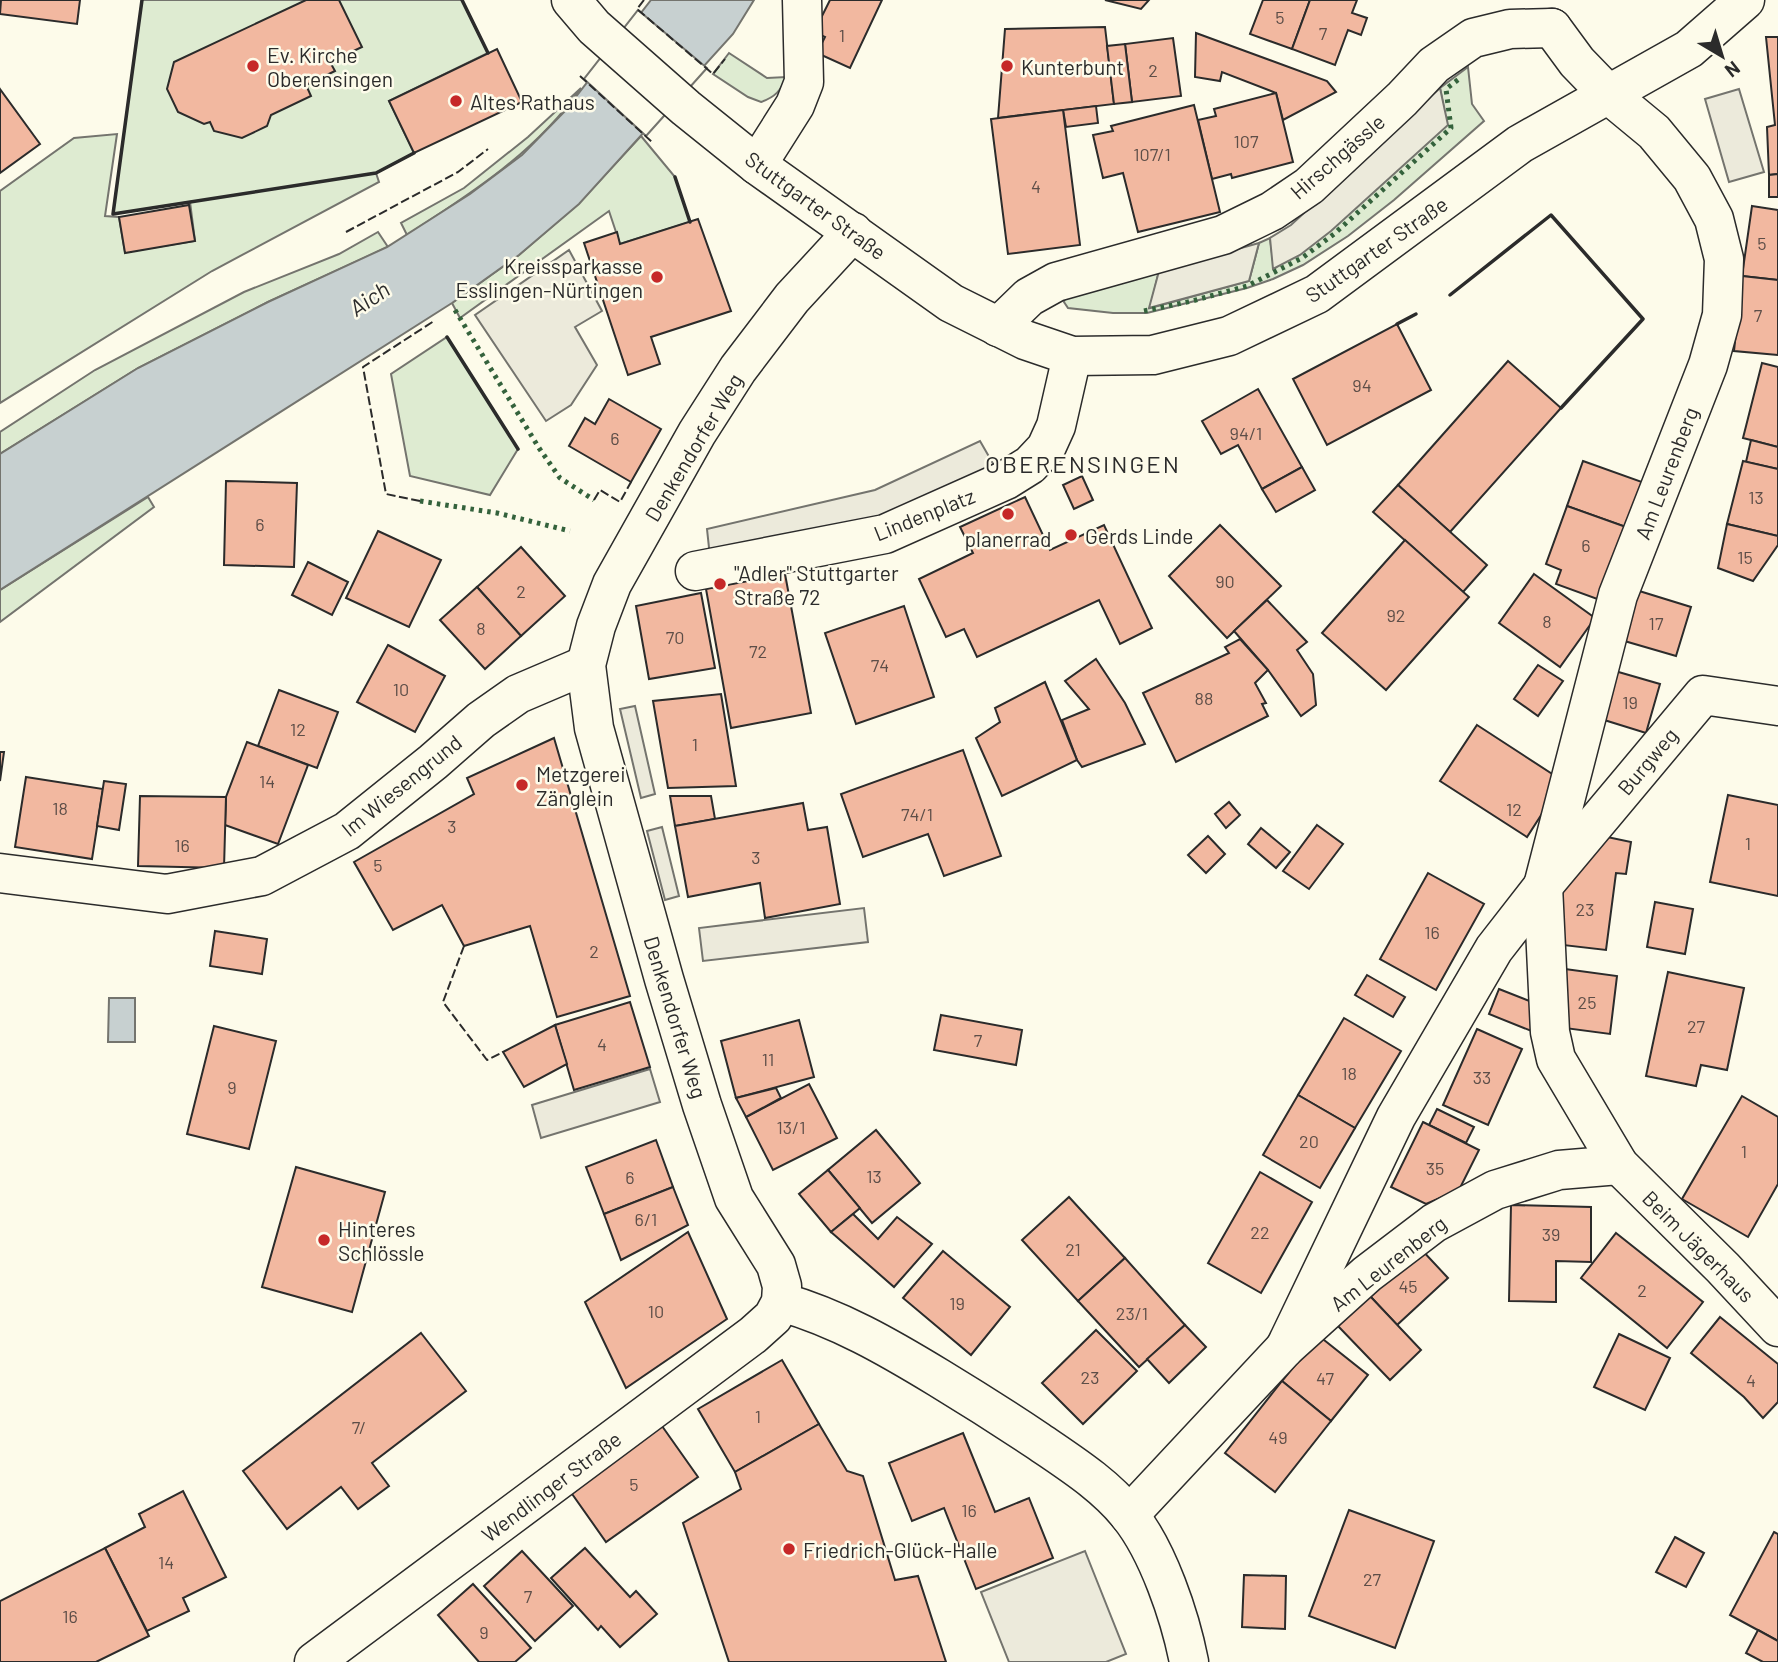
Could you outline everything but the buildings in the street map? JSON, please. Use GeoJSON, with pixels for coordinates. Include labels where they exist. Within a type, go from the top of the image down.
{"type":"FeatureCollection","features":[{"type":"Feature","properties":{"kind":"street"},"geometry":{"type":"LineString","coordinates":[[757,165],[795,106],[804,82],[802,0]]}},
{"type":"Feature","properties":{"kind":"street","name":"Stuttgarter Straße"},"geometry":{"type":"LineString","coordinates":[[582,13],[686,108],[757,165],[951,303],[1025,340],[1072,356],[1153,355],[1229,336],[1317,294],[1520,144],[1689,49],[1745,0]]}},
{"type":"Feature","properties":{"kind":"street","name":"Am Leurenberg"},"geometry":{"type":"LineString","coordinates":[[1129,1515],[1285,1348],[1367,1274],[1434,1223],[1494,1190],[1559,1170],[1619,1165],[1556,1059],[1550,1032],[1543,886],[1618,595],[1708,365],[1722,315],[1724,259],[1714,219],[1692,177],[1654,132],[1608,94],[1577,62],[1558,14]]}},
{"type":"Feature","properties":{"kind":"street","name":"Hirschgässle"},"geometry":{"type":"LineString","coordinates":[[998,327],[1029,297],[1056,282],[1223,235],[1272,211],[1309,186],[1402,99],[1434,65],[1473,38],[1558,14]]}},
{"type":"Feature","properties":{"kind":"street","name":"Denkendorfer Weg"},"geometry":{"type":"LineString","coordinates":[[781,1302],[782,1286],[776,1265],[734,1198],[702,1105],[594,728],[586,665],[596,626],[612,584],[696,433],[738,369],[792,298],[853,232]]}},
{"type":"Feature","properties":{"kind":"street","name":"Lindenplatz"},"geometry":{"type":"LineString","coordinates":[[695,571],[885,534],[1006,480],[1030,465],[1046,448],[1056,426],[1072,356]]}},
{"type":"Feature","properties":{"kind":"street","name":"Im Wiesengrund"},"geometry":{"type":"LineString","coordinates":[[0,873],[167,894],[262,876],[347,831],[481,720],[518,694],[586,665]]}},
{"type":"Feature","properties":{"kind":"street","name":"Burgweg"},"geometry":{"type":"LineString","coordinates":[[1543,886],[1703,695],[1778,706]]}},
{"type":"Feature","properties":{"kind":"street","name":"Am Leurenberg"},"geometry":{"type":"LineString","coordinates":[[1285,1348],[1396,1117],[1494,949],[1543,886]]}},
{"type":"Feature","properties":{"kind":"street","name":"Beim Jägerhaus"},"geometry":{"type":"LineString","coordinates":[[1619,1165],[1778,1327]]}},
{"type":"Feature","properties":{"kind":"street"},"geometry":{"type":"LineString","coordinates":[[781,1302],[806,1309],[874,1338],[1003,1417],[1093,1479],[1129,1515],[1146,1544],[1174,1605],[1189,1662]]}},
{"type":"Feature","properties":{"kind":"street","name":"Wendlinger Straße"},"geometry":{"type":"LineString","coordinates":[[314,1662],[753,1335],[773,1317],[781,1302]]}},
{"type":"Feature","properties":{"kind":"green space"},"geometry":{"type":"Polygon","coordinates":[[[142,0],[462,0],[488,53],[389,101],[414,153],[376,173],[379,182],[212,271],[0,403],[0,191],[74,138],[117,134],[105,216],[119,217],[125,252],[195,241],[190,202],[113,214],[142,0]]]}},
{"type":"Feature","properties":{"kind":"green space"},"geometry":{"type":"Polygon","coordinates":[[[729,53],[767,78],[786,77],[780,90],[761,102],[748,97],[713,74],[729,53]]]}},
{"type":"Feature","properties":{"kind":"green space"},"geometry":{"type":"Polygon","coordinates":[[[1468,67],[1472,104],[1484,121],[1394,200],[1348,236],[1303,265],[1247,288],[1147,313],[1113,313],[1068,308],[1064,302],[1065,297],[1159,271],[1150,308],[1249,281],[1259,243],[1270,238],[1274,269],[1447,125],[1440,88],[1468,67]]]}},
{"type":"Feature","properties":{"kind":"green space"},"geometry":{"type":"Polygon","coordinates":[[[581,88],[544,132],[502,170],[407,235],[401,223],[464,188],[528,137],[581,88]]]}},
{"type":"Feature","properties":{"kind":"green space"},"geometry":{"type":"Polygon","coordinates":[[[641,136],[675,177],[690,222],[620,244],[609,211],[460,318],[452,303],[519,255],[578,204],[641,136]]]}},
{"type":"Feature","properties":{"kind":"green space"},"geometry":{"type":"Polygon","coordinates":[[[378,232],[388,247],[268,302],[138,368],[0,454],[0,432],[95,370],[244,292],[339,254],[378,232]]]}},
{"type":"Feature","properties":{"kind":"green space"},"geometry":{"type":"Polygon","coordinates":[[[447,337],[518,449],[490,495],[410,476],[391,374],[447,337]]]}},
{"type":"Feature","properties":{"kind":"green space"},"geometry":{"type":"Polygon","coordinates":[[[148,497],[154,507],[0,622],[0,590],[148,497]]]}},
{"type":"Feature","properties":{"kind":"shaded area"},"geometry":{"type":"Polygon","coordinates":[[[1440,88],[1448,125],[1331,231],[1300,255],[1273,269],[1270,238],[1291,225],[1440,88]]]}},
{"type":"Feature","properties":{"kind":"shaded area"},"geometry":{"type":"Polygon","coordinates":[[[1739,89],[1764,172],[1729,182],[1705,99],[1739,89]]]}},
{"type":"Feature","properties":{"kind":"shaded area"},"geometry":{"type":"Polygon","coordinates":[[[1259,243],[1249,281],[1149,308],[1159,271],[1259,243]]]}},
{"type":"Feature","properties":{"kind":"shaded area"},"geometry":{"type":"Polygon","coordinates":[[[569,250],[602,311],[575,327],[597,365],[571,405],[546,421],[475,315],[569,250]]]}},
{"type":"Feature","properties":{"kind":"shaded area"},"geometry":{"type":"Polygon","coordinates":[[[980,441],[995,467],[881,518],[710,557],[707,529],[875,490],[980,441]]]}},
{"type":"Feature","properties":{"kind":"shaded area"},"geometry":{"type":"Polygon","coordinates":[[[635,706],[655,794],[641,798],[620,709],[635,706]]]}},
{"type":"Feature","properties":{"kind":"shaded area"},"geometry":{"type":"Polygon","coordinates":[[[662,827],[679,896],[665,900],[647,831],[662,827]]]}},
{"type":"Feature","properties":{"kind":"shaded area"},"geometry":{"type":"Polygon","coordinates":[[[864,908],[868,942],[703,961],[699,928],[864,908]]]}},
{"type":"Feature","properties":{"kind":"shaded area"},"geometry":{"type":"Polygon","coordinates":[[[650,1069],[660,1102],[541,1138],[532,1105],[650,1069]]]}},
{"type":"Feature","properties":{"kind":"shaded area"},"geometry":{"type":"Polygon","coordinates":[[[1085,1551],[1126,1654],[1106,1662],[1009,1662],[981,1592],[1085,1551]]]}},
{"type":"Feature","properties":{"kind":"water","name":"Aich"},"geometry":{"type":"Polygon","coordinates":[[[651,0],[754,0],[733,34],[579,204],[519,255],[452,303],[0,590],[0,454],[138,368],[268,302],[387,247],[470,194],[522,155],[564,112],[651,0]]]}},
{"type":"Feature","properties":{"kind":"water"},"geometry":{"type":"Polygon","coordinates":[[[109,998],[135,998],[135,1042],[108,1042],[109,998]]]}},
{"type":"Feature","properties":{"kind":"pier"},"geometry":{"type":"Polygon","coordinates":[[[638,10],[707,68],[646,136],[584,79],[638,10]]]}},
{"type":"Feature","properties":{"kind":"hedge"},"geometry":{"type":"LineString","coordinates":[[1144,311],[1247,286],[1302,258],[1334,234],[1451,128],[1446,89],[1459,79]]}},
{"type":"Feature","properties":{"kind":"hedge"},"geometry":{"type":"LineString","coordinates":[[455,310],[560,478],[594,500]]}},
{"type":"Feature","properties":{"kind":"hedge"},"geometry":{"type":"LineString","coordinates":[[420,501],[497,513],[570,531]]}},
{"type":"Feature","properties":{"kind":"fence"},"geometry":{"type":"LineString","coordinates":[[644,0],[637,9],[713,74],[725,59]]}},
{"type":"Feature","properties":{"kind":"fence"},"geometry":{"type":"LineString","coordinates":[[580,76],[652,142]]}},
{"type":"Feature","properties":{"kind":"fence"},"geometry":{"type":"LineString","coordinates":[[346,232],[458,172],[488,149]]}},
{"type":"Feature","properties":{"kind":"fence"},"geometry":{"type":"LineString","coordinates":[[420,501],[386,494],[363,367],[434,321]]}},
{"type":"Feature","properties":{"kind":"fence"},"geometry":{"type":"LineString","coordinates":[[594,500],[600,490],[620,502],[631,482]]}},
{"type":"Feature","properties":{"kind":"fence"},"geometry":{"type":"LineString","coordinates":[[464,946],[443,1002],[487,1060],[503,1052]]}},
{"type":"Feature","properties":{"kind":"wall"},"geometry":{"type":"LineString","coordinates":[[142,0],[113,214],[376,173],[414,153]]}},
{"type":"Feature","properties":{"kind":"wall"},"geometry":{"type":"LineString","coordinates":[[462,0],[488,53]]}},
{"type":"Feature","properties":{"kind":"wall"},"geometry":{"type":"LineString","coordinates":[[675,177],[690,222]]}},
{"type":"Feature","properties":{"kind":"wall"},"geometry":{"type":"LineString","coordinates":[[1450,295],[1551,215],[1643,319],[1561,408]]}},
{"type":"Feature","properties":{"kind":"wall"},"geometry":{"type":"LineString","coordinates":[[1397,324],[1416,314]]}},
{"type":"Feature","properties":{"kind":"wall"},"geometry":{"type":"LineString","coordinates":[[447,337],[518,449]]}},
{"type":"Feature","properties":{"kind":"place","name":"Ev. Kirche Oberensingen"},"geometry":{"type":"Point","coordinates":[253,66]}},
{"type":"Feature","properties":{"kind":"place","name":"Kunterbunt"},"geometry":{"type":"Point","coordinates":[1007,66]}},
{"type":"Feature","properties":{"kind":"place","name":"Altes Rathaus"},"geometry":{"type":"Point","coordinates":[456,101]}},
{"type":"Feature","properties":{"kind":"place","name":"Kreissparkasse Esslingen-Nürtingen"},"geometry":{"type":"Point","coordinates":[657,277]}},
{"type":"Feature","properties":{"kind":"place","name":"planerrad"},"geometry":{"type":"Point","coordinates":[1008,514]}},
{"type":"Feature","properties":{"kind":"place","name":"Gerds Linde"},"geometry":{"type":"Point","coordinates":[1071,535]}},
{"type":"Feature","properties":{"kind":"place","name":"\"Adler\" Stuttgarter Straße 72"},"geometry":{"type":"Point","coordinates":[720,584]}},
{"type":"Feature","properties":{"kind":"place","name":"Metzgerei Zänglein"},"geometry":{"type":"Point","coordinates":[522,785]}},
{"type":"Feature","properties":{"kind":"place","name":"Hinteres Schlössle"},"geometry":{"type":"Point","coordinates":[324,1240]}},
{"type":"Feature","properties":{"kind":"place","name":"Friedrich-Glück-Halle"},"geometry":{"type":"Point","coordinates":[789,1549]}},
{"type":"Feature","properties":{"kind":"district","name":"OBERENSINGEN"},"geometry":{"type":"Point","coordinates":[1083,463]}}]}
